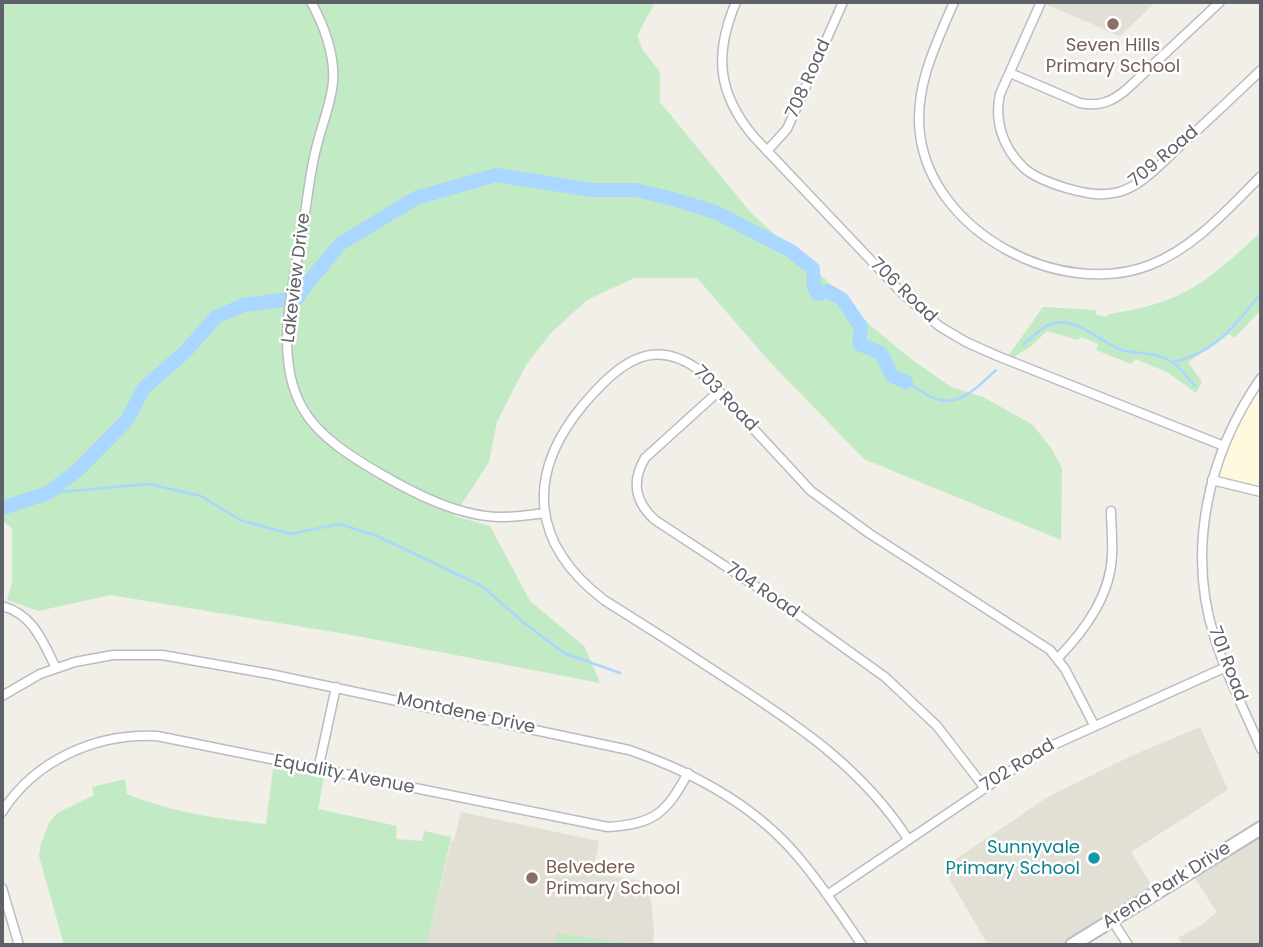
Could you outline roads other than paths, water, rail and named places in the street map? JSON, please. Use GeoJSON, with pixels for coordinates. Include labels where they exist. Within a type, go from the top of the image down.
{"type":"FeatureCollection","features":[{"type":"Feature","properties":{"kind":"street","name":"Lakeview Drive"},"geometry":{"type":"LineString","coordinates":[[311,2],[327,39],[333,83],[315,152],[290,308],[289,369],[294,390],[310,418],[335,444],[394,482],[449,506],[496,517],[545,513]]}},
{"type":"Feature","properties":{"kind":"street","name":"706 Road"},"geometry":{"type":"LineString","coordinates":[[736,2],[723,38],[721,57],[722,73],[734,110],[767,150],[902,293],[939,326],[966,342],[1224,446]]}},
{"type":"Feature","properties":{"kind":"street","name":"708 Road"},"geometry":{"type":"LineString","coordinates":[[767,150],[787,129],[843,2]]}},
{"type":"Feature","properties":{"kind":"street"},"geometry":{"type":"LineString","coordinates":[[954,2],[933,50],[923,82],[920,135],[926,159],[946,200],[963,219],[984,236],[1022,256],[1062,271],[1097,273],[1136,270],[1169,256],[1187,244],[1261,176]]}},
{"type":"Feature","properties":{"kind":"street","name":"709 Road"},"geometry":{"type":"LineString","coordinates":[[1041,2],[1000,94],[997,105],[998,119],[1004,141],[1026,170],[1059,186],[1102,195],[1118,192],[1141,181],[1261,70]]}},
{"type":"Feature","properties":{"kind":"street"},"geometry":{"type":"LineString","coordinates":[[1010,73],[1080,103],[1104,104],[1127,89],[1220,2]]}},
{"type":"Feature","properties":{"kind":"street","name":"703 Road"},"geometry":{"type":"LineString","coordinates":[[908,839],[870,790],[837,756],[771,708],[604,600],[582,583],[560,554],[545,513],[544,486],[553,450],[571,420],[607,378],[621,366],[637,358],[654,355],[674,356],[694,366],[811,491],[870,534],[1036,640],[1058,658],[1094,725]]}},
{"type":"Feature","properties":{"kind":"street","name":"701 Road"},"geometry":{"type":"LineString","coordinates":[[1261,378],[1224,446],[1212,480],[1205,511],[1202,565],[1211,622],[1226,667],[1261,748]]}},
{"type":"Feature","properties":{"kind":"street","name":"704 Road"},"geometry":{"type":"LineString","coordinates":[[719,391],[645,458],[639,468],[635,487],[641,506],[655,520],[786,606],[885,677],[937,726],[984,787]]}},
{"type":"Feature","properties":{"kind":"street"},"geometry":{"type":"LineString","coordinates":[[1212,480],[1261,492]]}},
{"type":"Feature","properties":{"kind":"street"},"geometry":{"type":"LineString","coordinates":[[1058,658],[1088,623],[1108,579],[1112,556],[1111,511]]}},
{"type":"Feature","properties":{"kind":"street"},"geometry":{"type":"LineString","coordinates":[[2,606],[19,612],[30,621],[56,668]]}},
{"type":"Feature","properties":{"kind":"street","name":"Montdene Drive"},"geometry":{"type":"LineString","coordinates":[[2,696],[56,668],[113,655],[162,654],[336,687],[629,750],[688,773],[745,807],[798,856],[862,945]]}},
{"type":"Feature","properties":{"kind":"street","name":"702 Road"},"geometry":{"type":"LineString","coordinates":[[827,895],[1040,751],[1226,667]]}},
{"type":"Feature","properties":{"kind":"street"},"geometry":{"type":"LineString","coordinates":[[318,770],[336,687]]}},
{"type":"Feature","properties":{"kind":"street","name":"Equality Avenue"},"geometry":{"type":"LineString","coordinates":[[2,812],[21,787],[52,763],[86,746],[125,736],[156,736],[608,827],[639,824],[663,810],[674,799],[688,773]]}},
{"type":"Feature","properties":{"kind":"street","name":"Arena Park Drive"},"geometry":{"type":"LineString","coordinates":[[1072,945],[1261,828]]}},
{"type":"Feature","properties":{"kind":"street"},"geometry":{"type":"LineString","coordinates":[[2,888],[19,945]]}},
{"type":"Feature","properties":{"kind":"street"},"geometry":{"type":"LineString","coordinates":[[1112,920],[1128,945]]}},
{"type":"Feature","properties":{"kind":"waterway"},"geometry":{"type":"LineString","coordinates":[[2,508],[48,493],[78,470],[127,420],[144,388],[185,352],[216,317],[244,305],[298,298],[340,244],[416,198],[496,175],[592,190],[636,190],[715,212],[791,251],[813,269],[814,288],[818,294],[828,291],[842,299],[861,327],[859,344],[881,353],[892,376],[906,382]]}},
{"type":"Feature","properties":{"kind":"waterway"},"geometry":{"type":"LineString","coordinates":[[1173,362],[1188,358],[1213,345],[1233,327],[1261,293]]}},
{"type":"Feature","properties":{"kind":"waterway"},"geometry":{"type":"LineString","coordinates":[[1023,345],[1050,324],[1073,324],[1117,348],[1155,355],[1172,362],[1195,386]]}},
{"type":"Feature","properties":{"kind":"waterway"},"geometry":{"type":"LineString","coordinates":[[906,382],[931,397],[949,401],[971,392],[996,370]]}},
{"type":"Feature","properties":{"kind":"waterway"},"geometry":{"type":"LineString","coordinates":[[48,493],[149,484],[201,496],[240,520],[290,534],[339,524],[375,535],[482,586],[564,653],[620,673]]}},
{"type":"Feature","properties":{"kind":"place","name":"Seven Hills Primary School"},"geometry":{"type":"Point","coordinates":[1113,24]}},
{"type":"Feature","properties":{"kind":"place","name":"Sunnyvale Primary School"},"geometry":{"type":"Point","coordinates":[1094,858]}},
{"type":"Feature","properties":{"kind":"place","name":"Belvedere Primary School"},"geometry":{"type":"Point","coordinates":[532,878]}}]}
